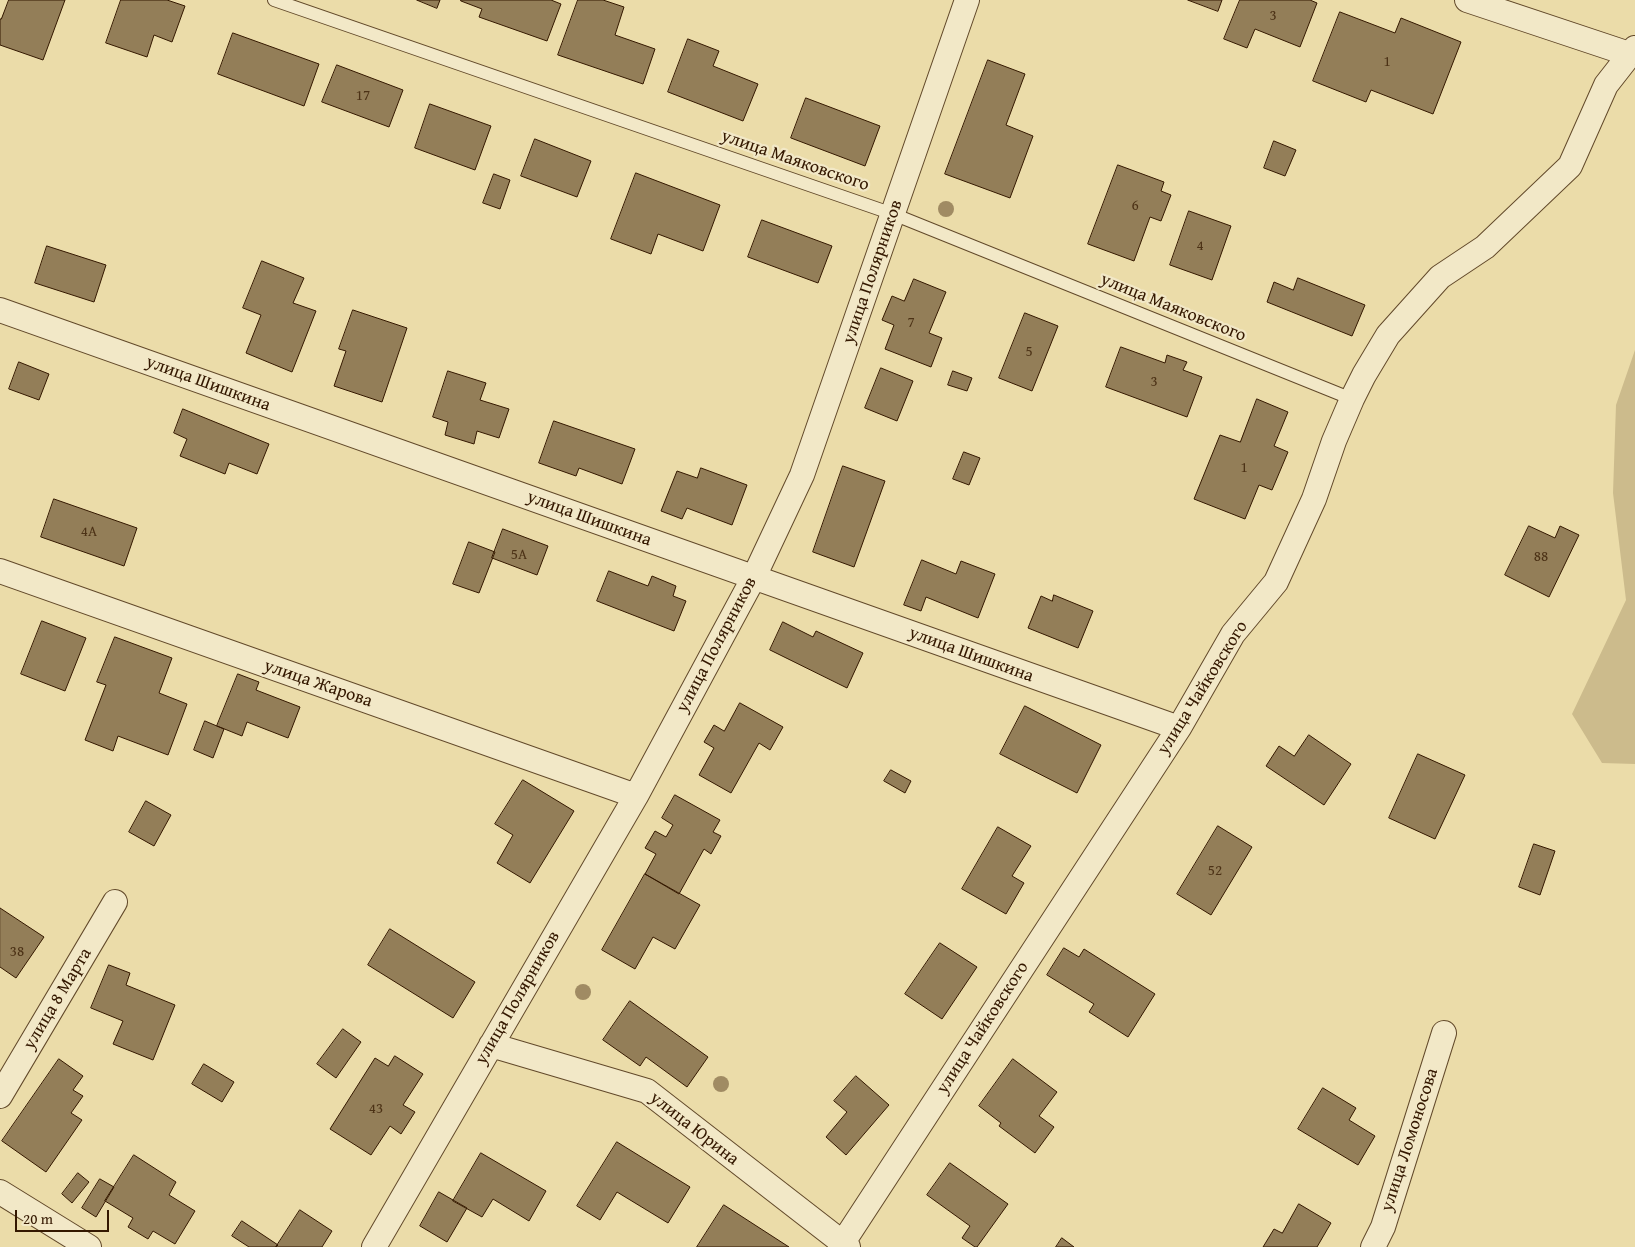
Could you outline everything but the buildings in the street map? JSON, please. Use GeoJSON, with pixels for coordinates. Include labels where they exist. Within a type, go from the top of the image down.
{"type":"FeatureCollection","features":[{"type":"Feature","properties":{"kind":"street","name":"улица Полярников"},"geometry":{"type":"LineString","coordinates":[[374,1247],[636,796],[754,578],[802,475],[967,0]]}},
{"type":"Feature","properties":{"kind":"street"},"geometry":{"type":"LineString","coordinates":[[1467,0],[1632,51]]}},
{"type":"Feature","properties":{"kind":"street","name":"улица Чайковского"},"geometry":{"type":"LineString","coordinates":[[843,1246],[1179,728],[1233,634],[1276,582],[1314,499],[1334,441],[1352,399],[1388,335],[1440,277],[1485,247],[1570,166],[1606,85],[1632,51]]}},
{"type":"Feature","properties":{"kind":"street","name":"улица Шишкина"},"geometry":{"type":"LineString","coordinates":[[0,310],[1179,728]]}},
{"type":"Feature","properties":{"kind":"street","name":"улица Жарова"},"geometry":{"type":"LineString","coordinates":[[0,571],[636,796]]}},
{"type":"Feature","properties":{"kind":"street","name":"улица 8 Марта"},"geometry":{"type":"LineString","coordinates":[[0,1096],[115,902]]}},
{"type":"Feature","properties":{"kind":"street","name":"улица Ломоносова"},"geometry":{"type":"LineString","coordinates":[[1373,1247],[1383,1227],[1444,1032]]}},
{"type":"Feature","properties":{"kind":"street","name":"улица Юрина"},"geometry":{"type":"LineString","coordinates":[[491,1045],[647,1091],[843,1246]]}},
{"type":"Feature","properties":{"kind":"street"},"geometry":{"type":"LineString","coordinates":[[0,1192],[89,1247]]}},
{"type":"Feature","properties":{"kind":"lane","name":"улица Маяковского"},"geometry":{"type":"LineString","coordinates":[[274,0],[893,214],[1352,399]]}},
{"type":"Feature","properties":{"kind":"shaded area"},"geometry":{"type":"Polygon","coordinates":[[[1635,350],[1635,764],[1602,763],[1572,714],[1626,600],[1613,493],[1616,405],[1635,350]]]}}]}
